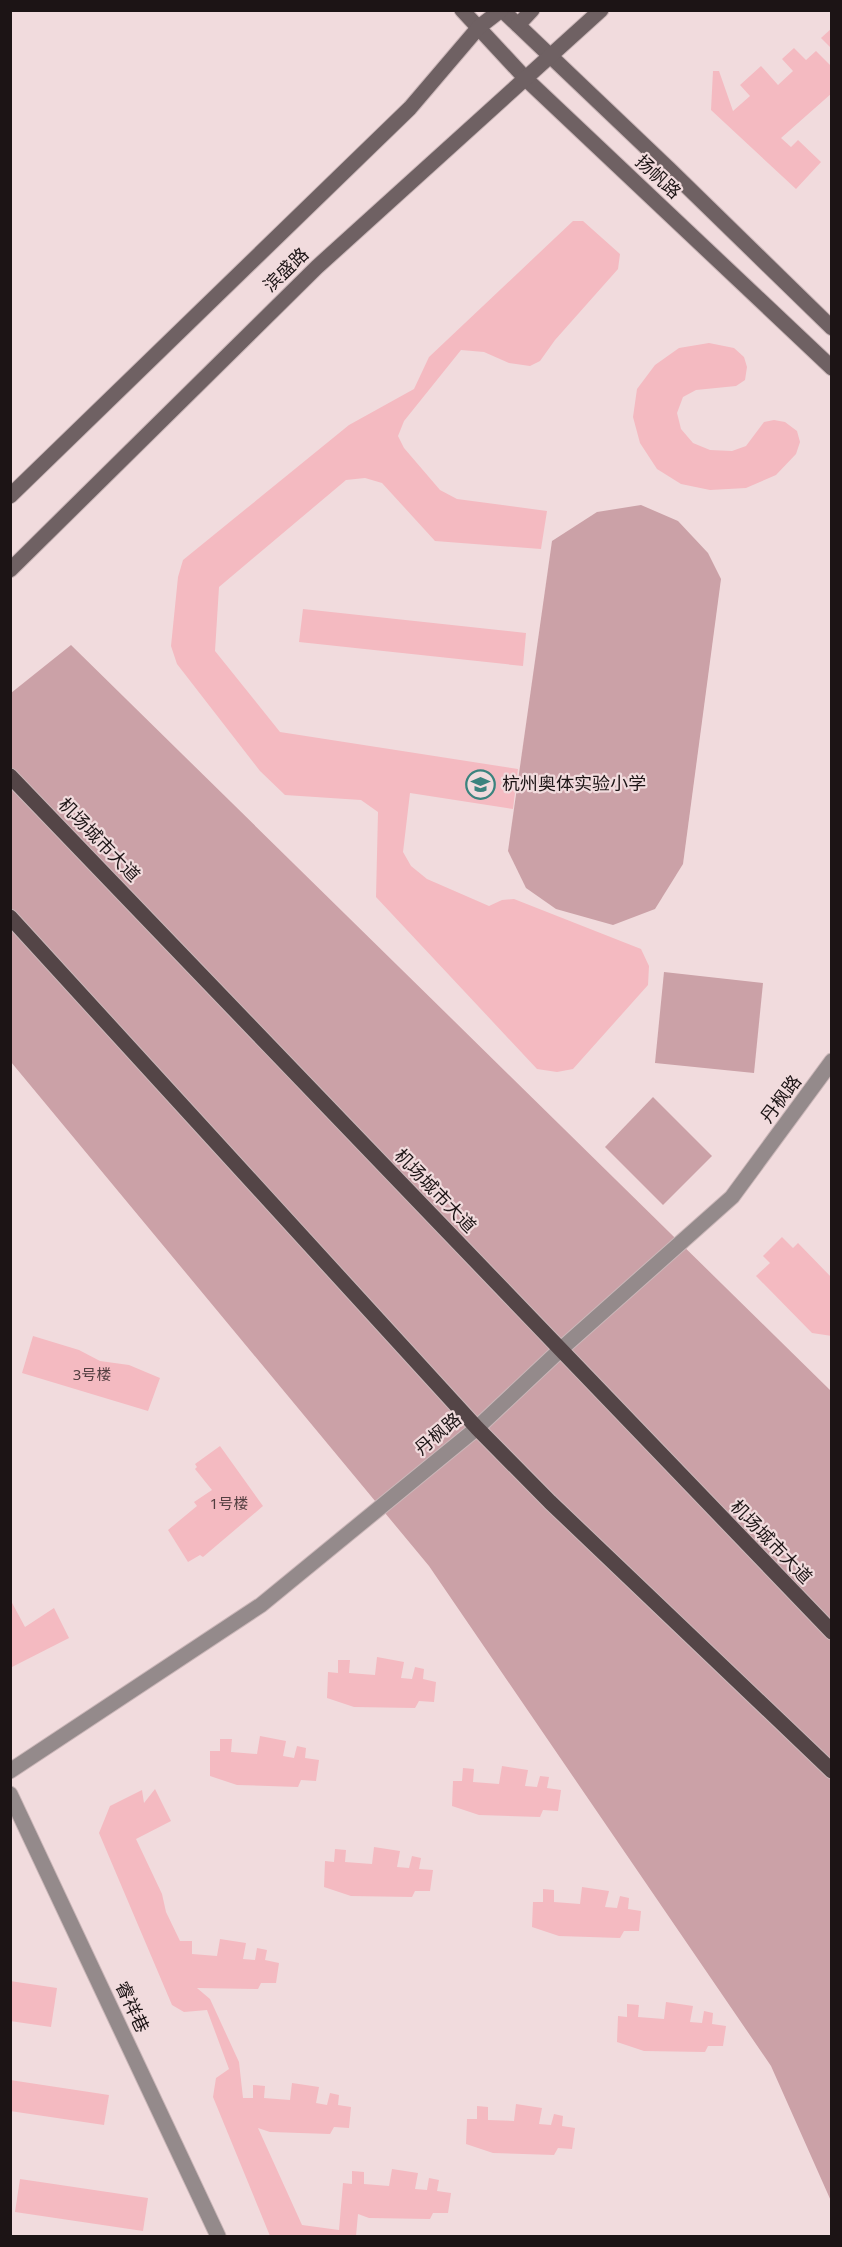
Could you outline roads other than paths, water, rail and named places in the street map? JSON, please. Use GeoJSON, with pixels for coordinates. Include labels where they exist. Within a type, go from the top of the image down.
{"type":"FeatureCollection","features":[{"type":"Feature","properties":{"kind":"main road","name":"扬帆路"},"geometry":{"type":"LineString","coordinates":[[462,10],[526,80],[831,368]]}},
{"type":"Feature","properties":{"kind":"main road","name":"滨盛路"},"geometry":{"type":"LineString","coordinates":[[10,496],[410,108],[479,27],[502,10]]}},
{"type":"Feature","properties":{"kind":"main road"},"geometry":{"type":"LineString","coordinates":[[502,10],[831,328]]}},
{"type":"Feature","properties":{"kind":"main road"},"geometry":{"type":"LineString","coordinates":[[518,25],[532,10]]}},
{"type":"Feature","properties":{"kind":"main road","name":"滨盛路"},"geometry":{"type":"LineString","coordinates":[[10,570],[317,267],[602,10]]}},
{"type":"Feature","properties":{"kind":"main road","name":"机场城市大道"},"geometry":{"type":"LineString","coordinates":[[10,776],[831,1632]]}},
{"type":"Feature","properties":{"kind":"main road"},"geometry":{"type":"LineString","coordinates":[[10,917],[477,1428],[550,1502],[831,1771]]}},
{"type":"Feature","properties":{"kind":"street","name":"丹枫路"},"geometry":{"type":"LineString","coordinates":[[10,1771],[261,1605],[477,1428],[560,1350],[732,1197],[831,1062]]}},
{"type":"Feature","properties":{"kind":"street","name":"睿祥巷"},"geometry":{"type":"LineString","coordinates":[[10,1794],[218,2236]]}},
{"type":"Feature","properties":{"kind":"place","name":"杭州奥体实验小学"},"geometry":{"type":"Point","coordinates":[481,784]}}]}
